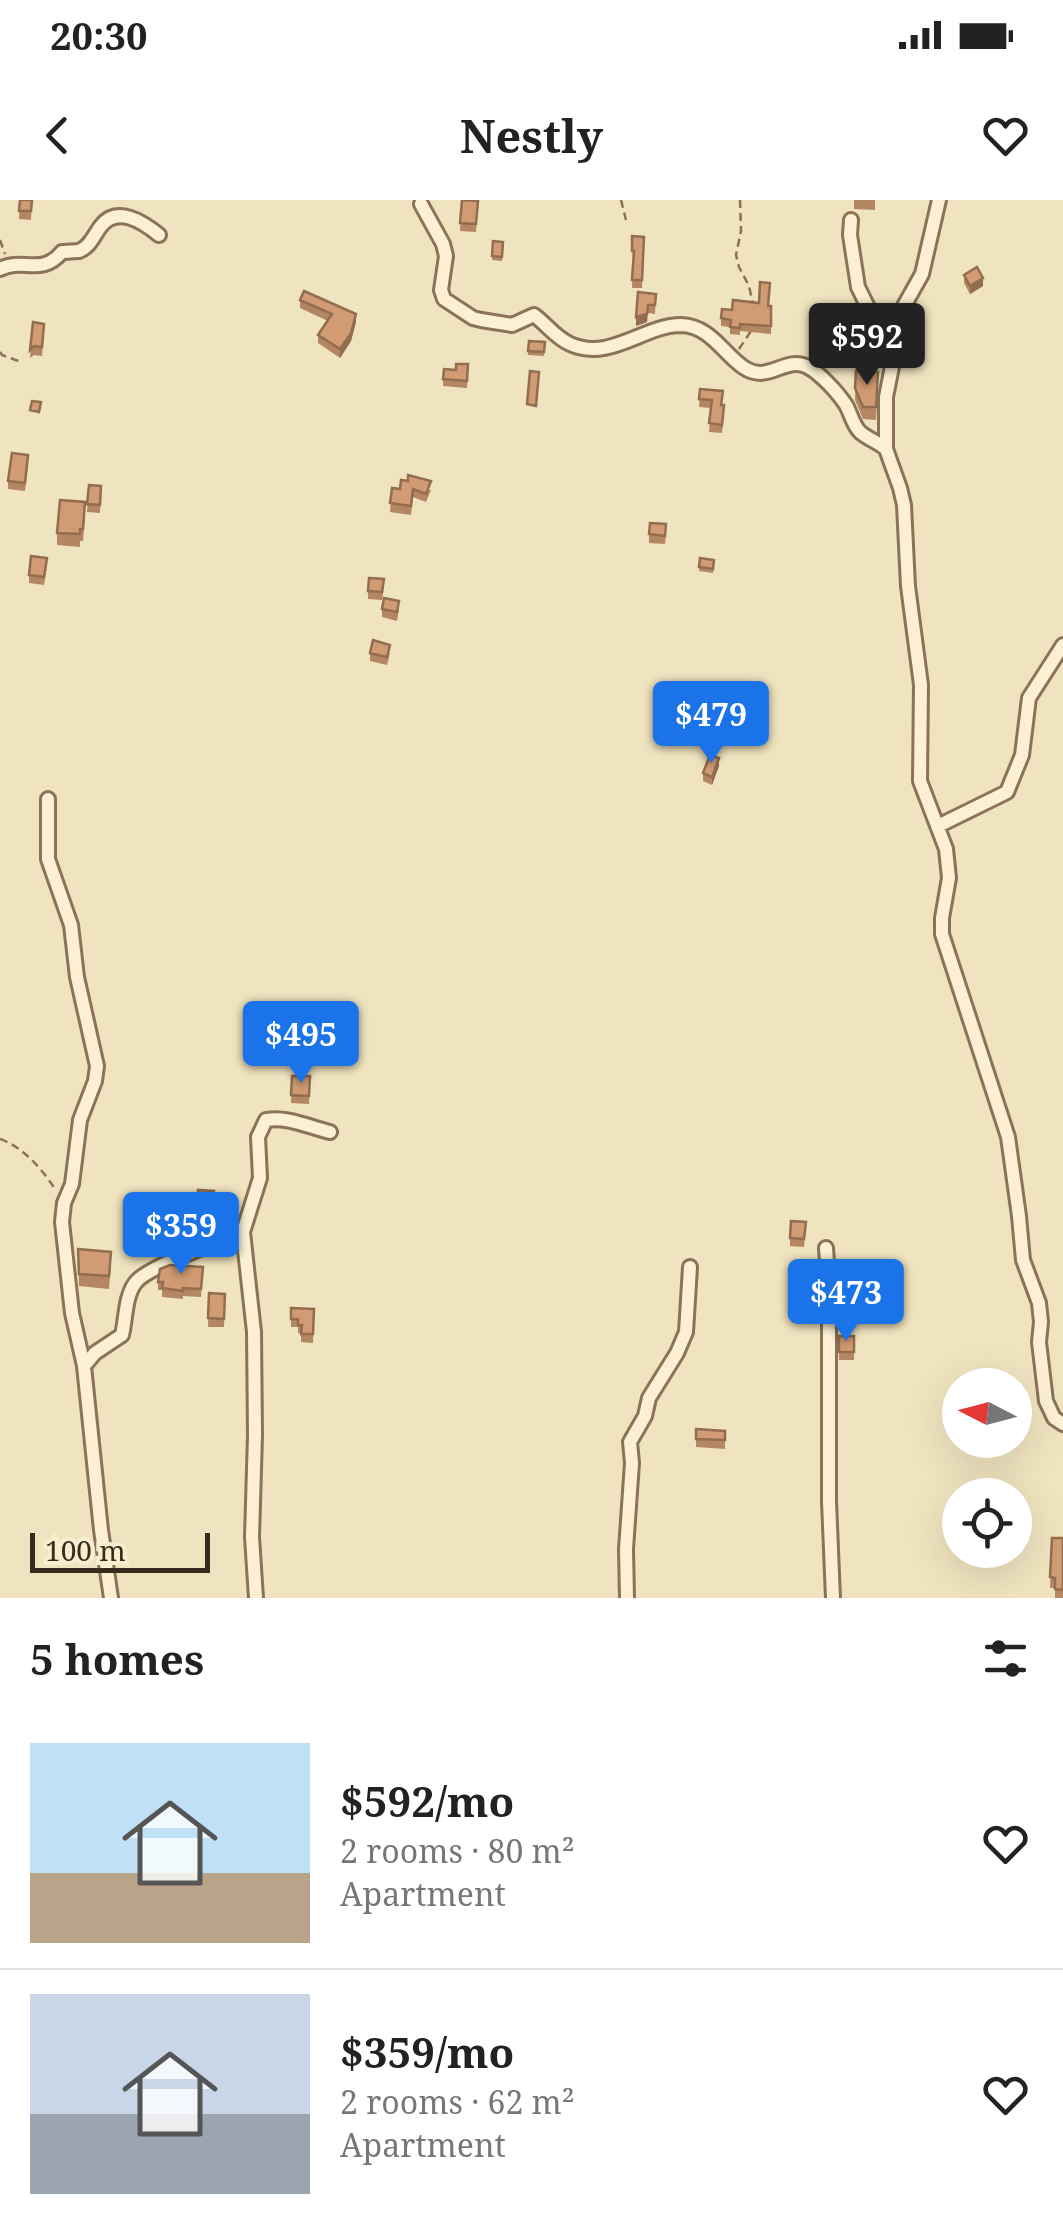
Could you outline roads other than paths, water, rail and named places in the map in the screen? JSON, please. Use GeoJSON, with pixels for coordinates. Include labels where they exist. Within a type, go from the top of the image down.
{"type":"FeatureCollection","features":[{"type":"Feature","properties":{"kind":"street"},"geometry":{"type":"LineString","coordinates":[[939,200],[922,274],[904,306],[894,348],[886,397],[886,449],[904,505],[908,586],[921,685],[920,781],[946,849],[949,878],[942,934],[1008,1137],[1023,1260],[1041,1322],[1039,1342],[1046,1401],[1054,1418],[1063,1424]]}},
{"type":"Feature","properties":{"kind":"street"},"geometry":{"type":"LineString","coordinates":[[420,204],[443,244],[444,299],[472,318],[512,326],[534,315],[566,343],[597,349],[668,327],[698,328],[746,369],[774,372],[795,364],[817,373],[844,402],[857,428],[886,449]]}},
{"type":"Feature","properties":{"kind":"street"},"geometry":{"type":"LineString","coordinates":[[4,267],[38,266],[56,259],[62,252],[76,252],[112,217],[144,222],[159,235]]}},
{"type":"Feature","properties":{"kind":"street"},"geometry":{"type":"LineString","coordinates":[[851,220],[858,286],[881,334],[894,348]]}},
{"type":"Feature","properties":{"kind":"street"},"geometry":{"type":"LineString","coordinates":[[938,826],[1007,792],[1022,755],[1028,698],[1063,644]]}},
{"type":"Feature","properties":{"kind":"street"},"geometry":{"type":"LineString","coordinates":[[48,799],[48,860],[71,924],[77,977],[96,1066],[95,1080],[80,1120],[72,1184],[62,1222],[112,1598]]}},
{"type":"Feature","properties":{"kind":"street"},"geometry":{"type":"LineString","coordinates":[[256,1598],[252,1537],[254,1332],[243,1232],[258,1189],[258,1138],[266,1120],[283,1118],[330,1132]]}},
{"type":"Feature","properties":{"kind":"street"},"geometry":{"type":"LineString","coordinates":[[84,1366],[95,1353],[122,1335],[130,1294],[137,1280],[155,1268],[243,1232]]}},
{"type":"Feature","properties":{"kind":"street"},"geometry":{"type":"LineString","coordinates":[[826,1248],[833,1598]]}},
{"type":"Feature","properties":{"kind":"street"},"geometry":{"type":"LineString","coordinates":[[627,1598],[630,1442],[645,1416],[649,1398],[686,1332],[690,1267]]}}]}
